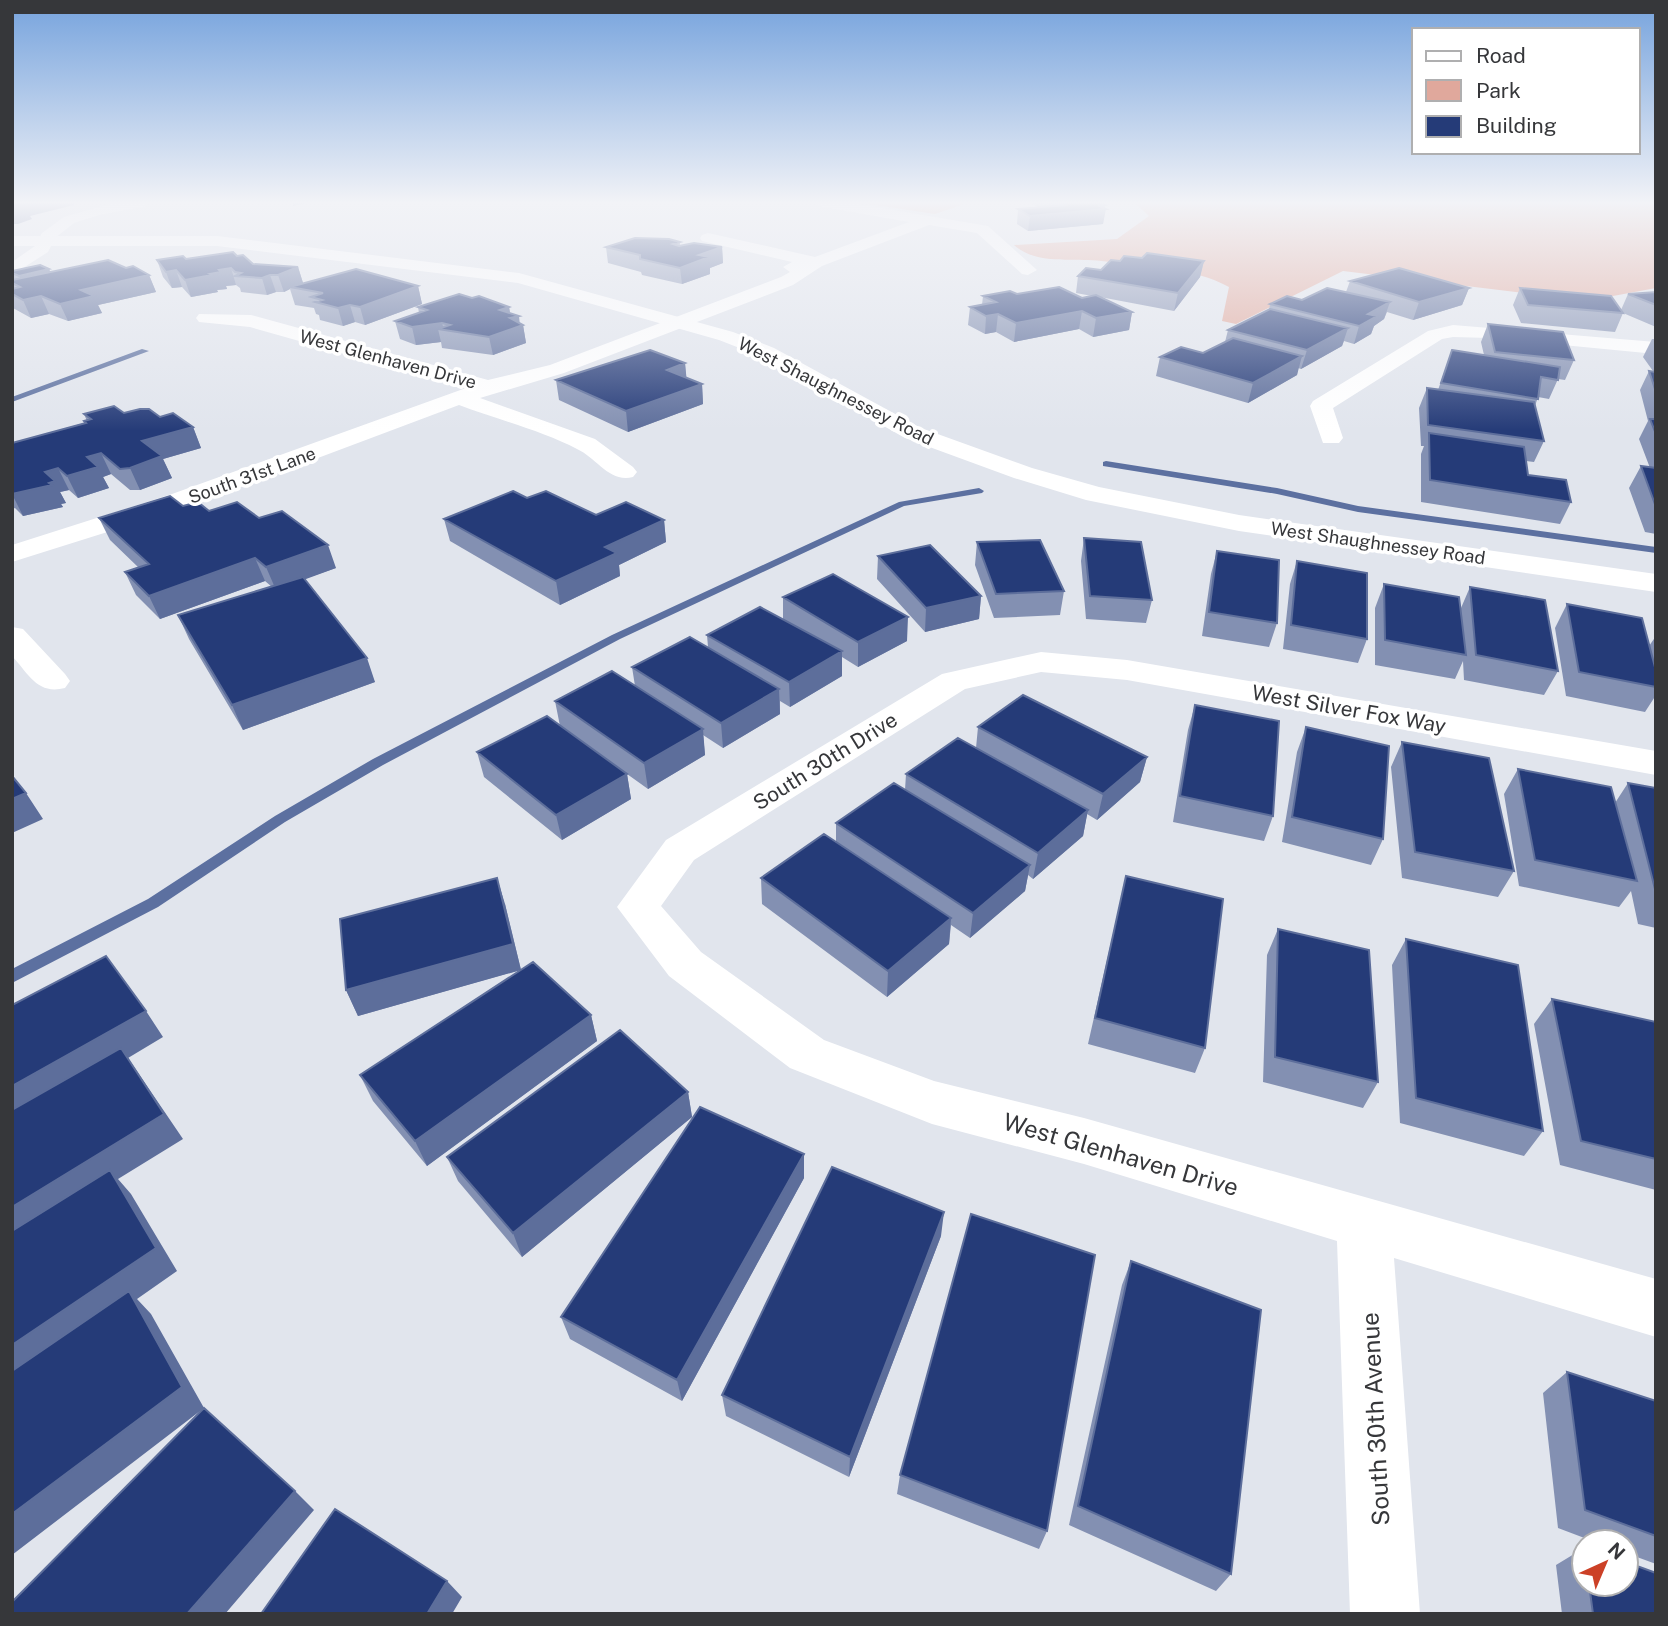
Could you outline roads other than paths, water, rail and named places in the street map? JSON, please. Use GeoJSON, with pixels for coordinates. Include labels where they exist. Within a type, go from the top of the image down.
{"type":"FeatureCollection","features":[{"type":"Feature","properties":{"kind":"street","name":"West Shaughnessey Road"},"geometry":{"type":"LineString","coordinates":[[522,279],[655,314],[767,352],[913,433],[1023,473],[1082,490],[1227,521],[1656,583]]}},
{"type":"Feature","properties":{"kind":"street","name":"South 31st Lane"},"geometry":{"type":"LineString","coordinates":[[488,387],[533,361],[747,279]]}},
{"type":"Feature","properties":{"kind":"street","name":"South 31st Lane"},"geometry":{"type":"LineString","coordinates":[[12,554],[181,500],[488,387],[557,369],[790,279]]}},
{"type":"Feature","properties":{"kind":"street"},"geometry":{"type":"LineString","coordinates":[[732,285],[758,292]]}},
{"type":"Feature","properties":{"kind":"street","name":"West Glenhaven Drive"},"geometry":{"type":"LineString","coordinates":[[206,318],[251,321],[488,387]]}},
{"type":"Feature","properties":{"kind":"street"},"geometry":{"type":"LineString","coordinates":[[1331,438],[1321,407],[1434,335],[1453,331],[1490,332],[1656,348]]}},
{"type":"Feature","properties":{"kind":"street"},"geometry":{"type":"LineString","coordinates":[[579,343],[604,351]]}},
{"type":"Feature","properties":{"kind":"street","name":"West Glenhaven Drive"},"geometry":{"type":"LineString","coordinates":[[460,398],[587,444],[624,472]]}},
{"type":"Feature","properties":{"kind":"street"},"geometry":{"type":"LineString","coordinates":[[12,636],[53,681]]}},
{"type":"Feature","properties":{"kind":"street","name":"West Silver Fox Way"},"geometry":{"type":"LineString","coordinates":[[1041,662],[1127,670],[1656,763]]}},
{"type":"Feature","properties":{"kind":"street","name":"South 30th Drive"},"geometry":{"type":"LineString","coordinates":[[638,907],[680,850],[954,681],[1041,662]]}},
{"type":"Feature","properties":{"kind":"street","name":"West Glenhaven Drive"},"geometry":{"type":"LineString","coordinates":[[638,907],[685,964],[807,1054],[932,1102],[1084,1141],[1656,1308]]}},
{"type":"Feature","properties":{"kind":"street","name":"South 30th Avenue"},"geometry":{"type":"LineString","coordinates":[[1364,1223],[1385,1614]]}},
{"type":"Feature","properties":{"kind":"waterway"},"geometry":{"type":"LineString","coordinates":[[12,400],[145,351]]}},
{"type":"Feature","properties":{"kind":"waterway"},"geometry":{"type":"LineString","coordinates":[[1106,464],[1277,491],[1358,509],[1656,550]]}},
{"type":"Feature","properties":{"kind":"waterway"},"geometry":{"type":"LineString","coordinates":[[12,977],[153,903],[280,819],[378,762],[616,637],[902,504],[979,491]]}}]}
